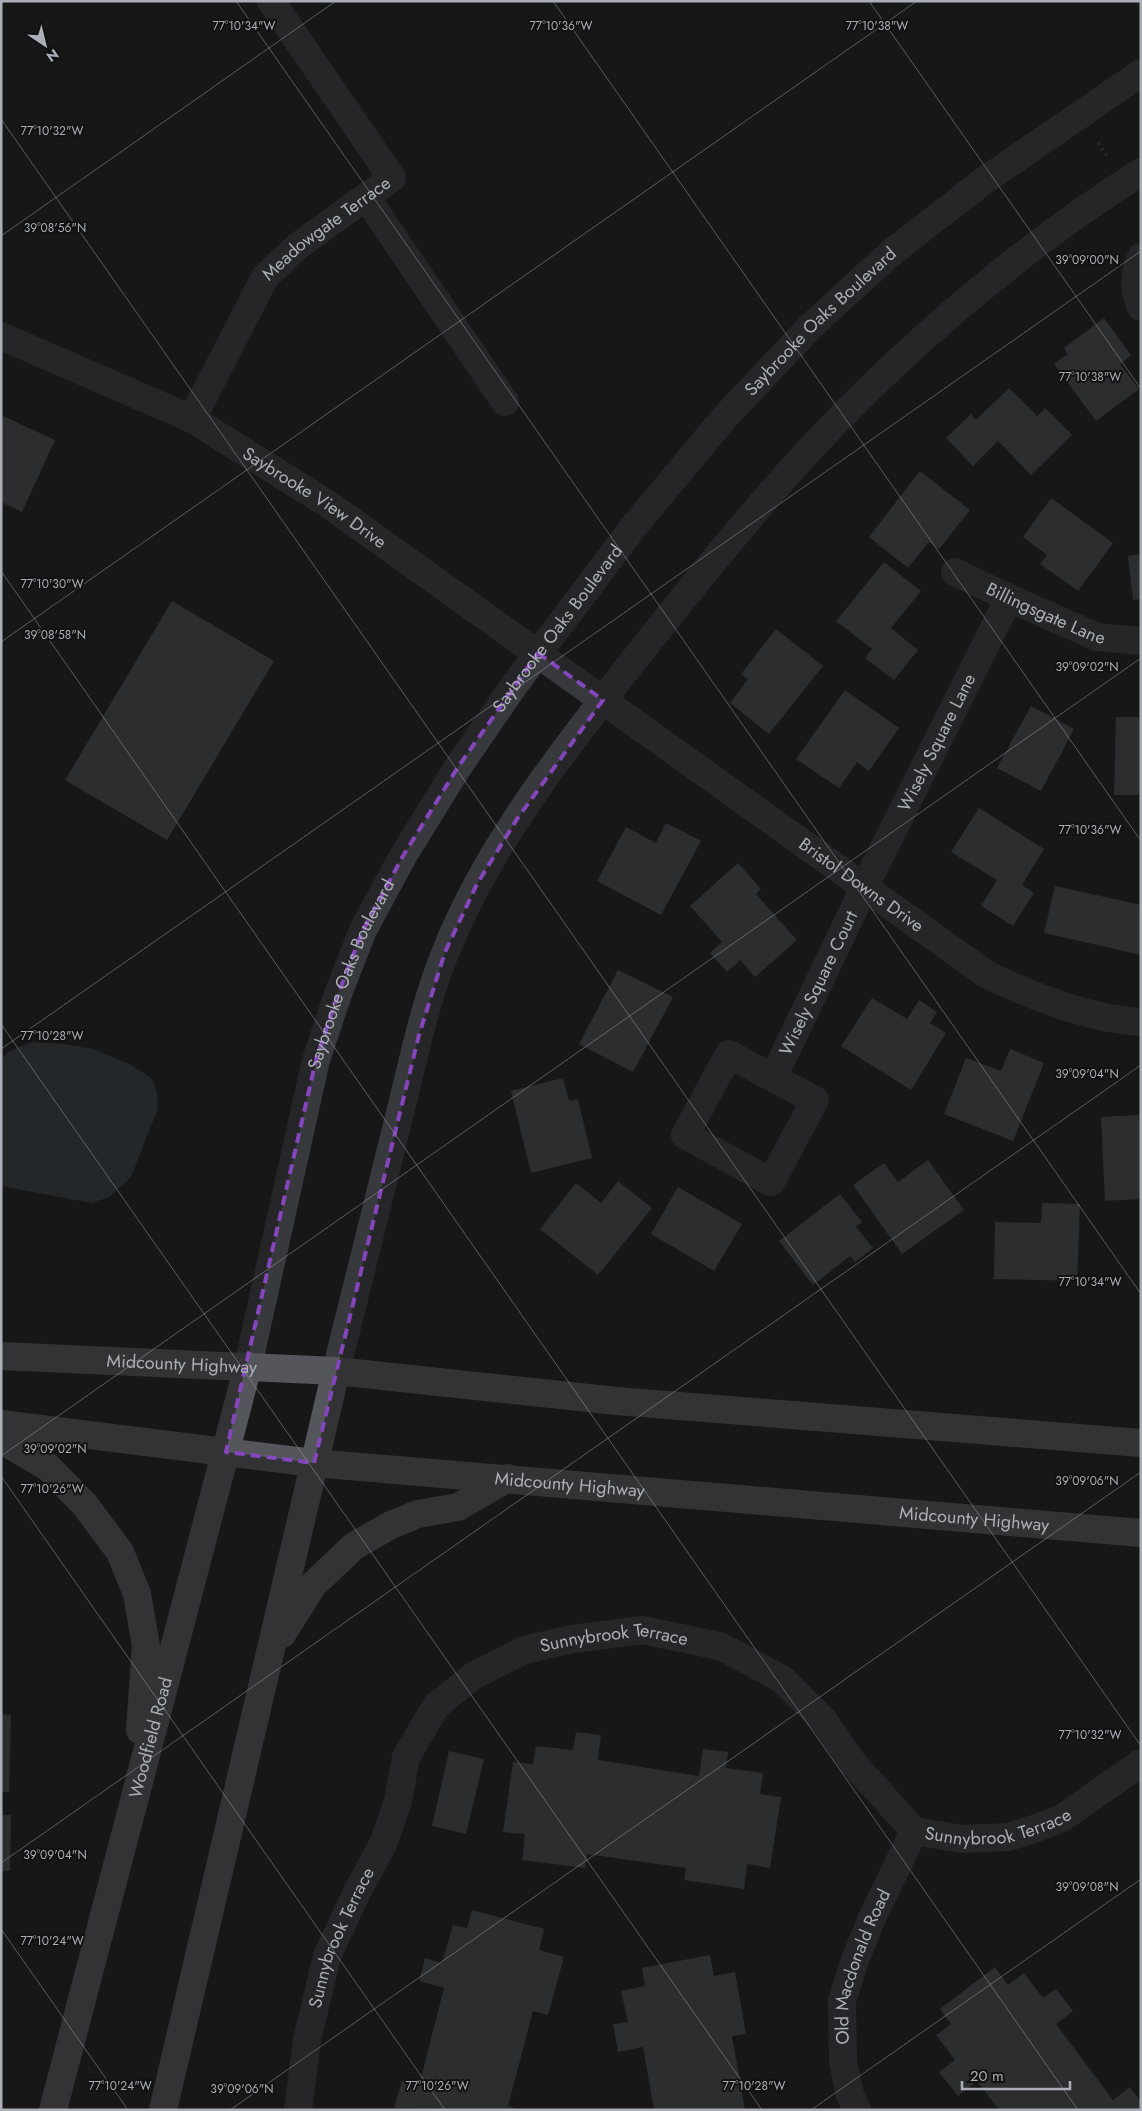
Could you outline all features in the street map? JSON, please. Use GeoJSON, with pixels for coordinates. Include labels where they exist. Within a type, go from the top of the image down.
{"type":"FeatureCollection","features":[{"type":"Feature","properties":{"kind":"main road","name":"Midcounty Highway"},"geometry":{"type":"LineString","coordinates":[[1,1356],[336,1371],[617,1401],[1141,1442]]}},
{"type":"Feature","properties":{"kind":"main road","name":"Woodfield Road"},"geometry":{"type":"LineString","coordinates":[[53,2110],[248,1366]]}},
{"type":"Feature","properties":{"kind":"main road"},"geometry":{"type":"LineString","coordinates":[[163,2110],[336,1371]]}},
{"type":"Feature","properties":{"kind":"main road","name":"Midcounty Highway"},"geometry":{"type":"LineString","coordinates":[[1,1424],[314,1463],[1141,1533]]}},
{"type":"Feature","properties":{"kind":"main road"},"geometry":{"type":"LineString","coordinates":[[1,1440],[48,1467],[85,1505],[120,1552],[137,1594],[146,1646],[136,1794]]}},
{"type":"Feature","properties":{"kind":"main road"},"geometry":{"type":"LineString","coordinates":[[270,1653],[313,1584],[354,1546],[391,1525],[418,1514],[458,1508],[508,1478]]}},
{"type":"Feature","properties":{"kind":"street","name":"Meadowgate Terrace"},"geometry":{"type":"LineString","coordinates":[[192,419],[265,277],[298,246],[392,178],[271,1]]}},
{"type":"Feature","properties":{"kind":"street","name":"Saybrooke Oaks Boulevard"},"geometry":{"type":"LineString","coordinates":[[248,1366],[316,1060],[338,994],[363,930],[403,856],[458,766],[538,653],[635,525],[719,424],[811,326],[892,252],[985,180],[1141,73]]}},
{"type":"Feature","properties":{"kind":"street"},"geometry":{"type":"LineString","coordinates":[[336,1371],[419,1035],[445,952],[477,884],[517,819],[603,700],[700,576],[786,475],[880,380],[957,310],[1037,246],[1141,172]]}},
{"type":"Feature","properties":{"kind":"street"},"geometry":{"type":"LineString","coordinates":[[366,197],[505,402]]}},
{"type":"Feature","properties":{"kind":"street"},"geometry":{"type":"LineString","coordinates":[[1141,257],[1135,273],[1134,290],[1141,308]]}},
{"type":"Feature","properties":{"kind":"street","name":"Saybrooke View Drive"},"geometry":{"type":"LineString","coordinates":[[1,336],[192,419],[328,504],[603,700]]}},
{"type":"Feature","properties":{"kind":"street","name":"Billingsgate Lane"},"geometry":{"type":"LineString","coordinates":[[956,572],[1097,637],[1141,641]]}},
{"type":"Feature","properties":{"kind":"street","name":"Wisely Square Lane"},"geometry":{"type":"LineString","coordinates":[[864,888],[1009,598]]}},
{"type":"Feature","properties":{"kind":"street","name":"Bristol Downs Drive"},"geometry":{"type":"LineString","coordinates":[[603,700],[986,974],[1030,995],[1083,1011],[1141,1022]]}},
{"type":"Feature","properties":{"kind":"street","name":"Wisely Square Court"},"geometry":{"type":"LineString","coordinates":[[773,1078],[864,888]]}},
{"type":"Feature","properties":{"kind":"street","name":"Wisely Square Court"},"geometry":{"type":"LineString","coordinates":[[729,1054],[773,1078],[815,1100],[771,1182],[685,1135],[729,1054]]}},
{"type":"Feature","properties":{"kind":"street","name":"Sunnybrook Terrace"},"geometry":{"type":"LineString","coordinates":[[298,2110],[307,2040],[327,1956],[358,1890],[383,1844],[398,1801],[406,1757],[436,1706],[473,1676],[524,1650],[573,1638],[642,1630],[720,1646],[782,1679],[824,1722],[853,1763],[914,1831],[962,1839],[1008,1837],[1034,1830],[1062,1818],[1141,1763]]}},
{"type":"Feature","properties":{"kind":"street","name":"Old Macdonald Road"},"geometry":{"type":"LineString","coordinates":[[857,2110],[850,2095],[843,2062],[842,2001],[855,1960],[872,1918],[914,1831]]}},
{"type":"Feature","properties":{"kind":"path"},"geometry":{"type":"LineString","coordinates":[[1096,140],[1109,159]]}},
{"type":"Feature","properties":{"kind":"highlighted area"},"geometry":{"type":"Polygon","coordinates":[[[538,653],[603,700],[517,819],[477,884],[445,952],[419,1035],[314,1463],[226,1452],[316,1060],[338,994],[363,930],[403,856],[458,767],[538,653]]]}},
{"type":"Feature","properties":{"kind":"shaded area"},"geometry":{"type":"Polygon","coordinates":[[[33,1042],[64,1044],[93,1049],[131,1065],[151,1078],[157,1091],[158,1108],[131,1177],[109,1197],[92,1203],[1,1186],[1,1059],[9,1051],[33,1042]]]}},
{"type":"Feature","properties":{"kind":"building"},"geometry":{"type":"Polygon","coordinates":[[[1104,318],[1131,355],[1120,364],[1139,389],[1096,421],[1054,364],[1068,354],[1064,348],[1104,318]]]}},
{"type":"Feature","properties":{"kind":"building"},"geometry":{"type":"Polygon","coordinates":[[[1009,388],[1037,416],[1045,408],[1072,435],[1031,475],[998,441],[973,466],[946,438],[971,414],[976,420],[1009,388]]]}},
{"type":"Feature","properties":{"kind":"building"},"geometry":{"type":"Polygon","coordinates":[[[3,416],[55,440],[22,512],[1,502],[1,420],[3,416]]]}},
{"type":"Feature","properties":{"kind":"building"},"geometry":{"type":"Polygon","coordinates":[[[920,471],[970,510],[939,549],[929,542],[908,568],[869,537],[920,471]]]}},
{"type":"Feature","properties":{"kind":"building"},"geometry":{"type":"Polygon","coordinates":[[[1051,498],[1113,543],[1078,591],[1040,564],[1047,555],[1023,537],[1051,498]]]}},
{"type":"Feature","properties":{"kind":"building"},"geometry":{"type":"Polygon","coordinates":[[[1141,554],[1141,599],[1133,600],[1128,556],[1141,554]]]}},
{"type":"Feature","properties":{"kind":"building"},"geometry":{"type":"Polygon","coordinates":[[[884,562],[921,591],[891,628],[918,650],[894,680],[865,658],[872,649],[836,621],[884,562]]]}},
{"type":"Feature","properties":{"kind":"building"},"geometry":{"type":"Polygon","coordinates":[[[172,601],[274,661],[167,840],[65,780],[172,601]]]}},
{"type":"Feature","properties":{"kind":"building"},"geometry":{"type":"Polygon","coordinates":[[[776,629],[823,666],[769,734],[730,703],[748,679],[741,674],[776,629]]]}},
{"type":"Feature","properties":{"kind":"building"},"geometry":{"type":"Polygon","coordinates":[[[845,690],[899,728],[869,771],[857,762],[839,788],[796,759],[845,690]]]}},
{"type":"Feature","properties":{"kind":"building"},"geometry":{"type":"Polygon","coordinates":[[[1031,706],[1074,729],[1041,791],[997,768],[1031,706]]]}},
{"type":"Feature","properties":{"kind":"building"},"geometry":{"type":"Polygon","coordinates":[[[1116,717],[1141,717],[1141,795],[1114,795],[1116,717]]]}},
{"type":"Feature","properties":{"kind":"building"},"geometry":{"type":"Polygon","coordinates":[[[979,808],[1044,849],[1022,885],[1034,893],[1013,926],[981,906],[997,880],[951,852],[979,808]]]}},
{"type":"Feature","properties":{"kind":"building"},"geometry":{"type":"Polygon","coordinates":[[[666,823],[701,841],[661,915],[597,881],[626,827],[656,843],[666,823]]]}},
{"type":"Feature","properties":{"kind":"building"},"geometry":{"type":"Polygon","coordinates":[[[738,863],[761,889],[756,894],[797,940],[755,977],[740,960],[727,972],[710,953],[722,942],[690,906],[738,863]]]}},
{"type":"Feature","properties":{"kind":"building"},"geometry":{"type":"Polygon","coordinates":[[[1055,886],[1141,905],[1141,955],[1044,933],[1055,886]]]}},
{"type":"Feature","properties":{"kind":"building"},"geometry":{"type":"Polygon","coordinates":[[[618,970],[673,997],[633,1072],[579,1044],[618,970]]]}},
{"type":"Feature","properties":{"kind":"building"},"geometry":{"type":"Polygon","coordinates":[[[872,998],[907,1019],[919,1000],[937,1012],[930,1023],[946,1033],[911,1090],[841,1046],[872,998]]]}},
{"type":"Feature","properties":{"kind":"building"},"geometry":{"type":"Polygon","coordinates":[[[1010,1049],[1044,1063],[1013,1141],[944,1114],[966,1058],[1001,1071],[1010,1049]]]}},
{"type":"Feature","properties":{"kind":"building"},"geometry":{"type":"Polygon","coordinates":[[[563,1078],[569,1101],[578,1099],[592,1158],[531,1173],[511,1091],[563,1078]]]}},
{"type":"Feature","properties":{"kind":"building"},"geometry":{"type":"Polygon","coordinates":[[[1140,1115],[1141,1199],[1105,1201],[1101,1117],[1140,1115]]]}},
{"type":"Feature","properties":{"kind":"building"},"geometry":{"type":"Polygon","coordinates":[[[928,1160],[964,1210],[902,1254],[853,1185],[884,1163],[898,1182],[928,1160]]]}},
{"type":"Feature","properties":{"kind":"building"},"geometry":{"type":"Polygon","coordinates":[[[618,1181],[652,1208],[598,1275],[540,1229],[576,1183],[601,1203],[618,1181]]]}},
{"type":"Feature","properties":{"kind":"building"},"geometry":{"type":"Polygon","coordinates":[[[678,1187],[742,1224],[714,1271],[651,1234],[678,1187]]]}},
{"type":"Feature","properties":{"kind":"building"},"geometry":{"type":"Polygon","coordinates":[[[840,1194],[862,1222],[856,1227],[873,1248],[855,1262],[850,1256],[813,1285],[779,1241],[840,1194]]]}},
{"type":"Feature","properties":{"kind":"building"},"geometry":{"type":"Polygon","coordinates":[[[1042,1203],[1080,1204],[1077,1281],[994,1279],[995,1222],[1041,1223],[1042,1203]]]}},
{"type":"Feature","properties":{"kind":"building"},"geometry":{"type":"Polygon","coordinates":[[[1,1714],[11,1715],[9,1792],[1,1792],[1,1714]]]}},
{"type":"Feature","properties":{"kind":"building"},"geometry":{"type":"Polygon","coordinates":[[[576,1732],[601,1735],[598,1760],[699,1776],[703,1749],[728,1752],[726,1768],[763,1773],[760,1794],[781,1797],[770,1868],[747,1864],[744,1889],[684,1880],[686,1868],[587,1854],[585,1868],[522,1860],[525,1834],[503,1832],[513,1762],[533,1764],[536,1746],[573,1750],[576,1732]]]}},
{"type":"Feature","properties":{"kind":"building"},"geometry":{"type":"Polygon","coordinates":[[[449,1751],[484,1759],[466,1834],[432,1826],[449,1751]]]}},
{"type":"Feature","properties":{"kind":"building"},"geometry":{"type":"Polygon","coordinates":[[[1,1815],[11,1815],[10,1871],[1,1871],[1,1815]]]}},
{"type":"Feature","properties":{"kind":"building"},"geometry":{"type":"Polygon","coordinates":[[[472,1910],[544,1929],[539,1950],[564,1957],[548,2015],[533,2011],[508,2106],[519,2110],[394,2108],[402,2081],[419,2086],[444,1988],[419,1981],[425,1958],[442,1963],[453,1925],[467,1928],[472,1910]]]}},
{"type":"Feature","properties":{"kind":"building"},"geometry":{"type":"Polygon","coordinates":[[[710,1955],[714,1976],[735,1972],[746,2034],[732,2036],[745,2110],[654,2110],[643,2047],[618,2052],[613,2024],[628,2022],[621,1991],[645,1986],[642,1968],[710,1955]]]}},
{"type":"Feature","properties":{"kind":"building"},"geometry":{"type":"Polygon","coordinates":[[[995,1967],[1008,1985],[1024,1973],[1043,1998],[1056,1989],[1073,2011],[1056,2024],[1113,2100],[1130,2087],[1141,2102],[1141,2110],[999,2110],[977,2081],[958,2096],[939,2072],[955,2060],[936,2035],[951,2024],[940,2009],[995,1967]]]}}]}
